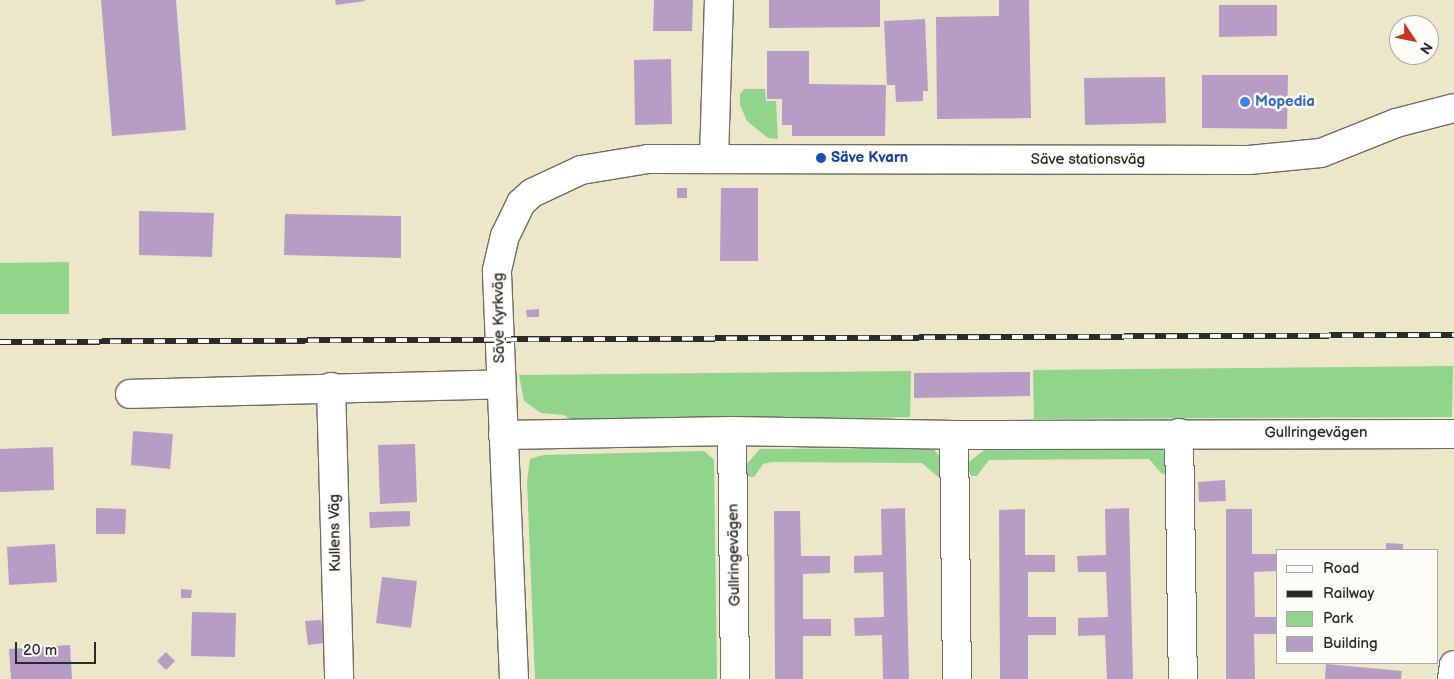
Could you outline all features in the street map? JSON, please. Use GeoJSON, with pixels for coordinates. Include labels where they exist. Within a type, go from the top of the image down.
{"type":"FeatureCollection","features":[{"type":"Feature","properties":{"kind":"street"},"geometry":{"type":"LineString","coordinates":[[714,158],[720,0]]}},
{"type":"Feature","properties":{"kind":"street","name":"Säve stationsväg"},"geometry":{"type":"LineString","coordinates":[[714,158],[1249,160],[1320,153],[1396,123],[1454,108]]}},
{"type":"Feature","properties":{"kind":"street","name":"Säve Kyrkväg"},"geometry":{"type":"LineString","coordinates":[[514,679],[500,384],[497,270],[505,236],[521,204],[549,183],[581,170],[648,158],[714,158]]}},
{"type":"Feature","properties":{"kind":"street"},"geometry":{"type":"LineString","coordinates":[[130,394],[331,387],[500,384]]}},
{"type":"Feature","properties":{"kind":"street","name":"Kullens Väg"},"geometry":{"type":"LineString","coordinates":[[331,387],[339,679]]}},
{"type":"Feature","properties":{"kind":"street","name":"Gullringevägen"},"geometry":{"type":"LineString","coordinates":[[732,431],[735,679]]}},
{"type":"Feature","properties":{"kind":"street","name":"Gullringevägen"},"geometry":{"type":"LineString","coordinates":[[503,435],[732,431],[954,435],[1178,433],[1454,434]]}},
{"type":"Feature","properties":{"kind":"street"},"geometry":{"type":"LineString","coordinates":[[1178,433],[1183,679]]}},
{"type":"Feature","properties":{"kind":"street"},"geometry":{"type":"LineString","coordinates":[[954,435],[957,679]]}},
{"type":"Feature","properties":{"kind":"street"},"geometry":{"type":"LineString","coordinates":[[1452,679],[1454,665]]}},
{"type":"Feature","properties":{"kind":"green space"},"geometry":{"type":"Polygon","coordinates":[[[744,89],[765,89],[766,101],[776,101],[778,139],[768,138],[747,121],[740,105],[740,94],[744,89]]]}},
{"type":"Feature","properties":{"kind":"green space"},"geometry":{"type":"Polygon","coordinates":[[[69,262],[69,314],[0,314],[0,263],[69,262]]]}},
{"type":"Feature","properties":{"kind":"green space"},"geometry":{"type":"Polygon","coordinates":[[[1453,366],[1452,417],[1034,419],[1033,370],[1453,366]]]}},
{"type":"Feature","properties":{"kind":"green space"},"geometry":{"type":"Polygon","coordinates":[[[911,371],[910,417],[697,421],[572,420],[564,415],[541,413],[524,401],[519,375],[911,371]]]}},
{"type":"Feature","properties":{"kind":"green space"},"geometry":{"type":"Polygon","coordinates":[[[1157,447],[1171,455],[1173,477],[1161,473],[1149,459],[989,460],[977,476],[971,476],[968,468],[969,462],[984,450],[1157,447]]]}},
{"type":"Feature","properties":{"kind":"green space"},"geometry":{"type":"Polygon","coordinates":[[[922,448],[934,450],[948,465],[947,476],[938,477],[922,463],[772,462],[763,464],[754,477],[745,476],[745,466],[760,449],[922,448]]]}},
{"type":"Feature","properties":{"kind":"green space"},"geometry":{"type":"Polygon","coordinates":[[[704,451],[714,460],[717,679],[535,679],[527,481],[530,459],[543,455],[704,451]]]}},
{"type":"Feature","properties":{"kind":"building"},"geometry":{"type":"Polygon","coordinates":[[[101,0],[176,0],[186,130],[112,136],[101,0]]]}},
{"type":"Feature","properties":{"kind":"building"},"geometry":{"type":"Polygon","coordinates":[[[335,0],[365,0],[365,1],[336,5],[335,0]]]}},
{"type":"Feature","properties":{"kind":"building"},"geometry":{"type":"Polygon","coordinates":[[[654,0],[693,0],[692,31],[653,31],[654,0]]]}},
{"type":"Feature","properties":{"kind":"building"},"geometry":{"type":"Polygon","coordinates":[[[769,0],[880,0],[880,27],[769,28],[769,0]]]}},
{"type":"Feature","properties":{"kind":"building"},"geometry":{"type":"Polygon","coordinates":[[[999,0],[1029,0],[1031,118],[937,119],[936,17],[999,16],[999,0]]]}},
{"type":"Feature","properties":{"kind":"building"},"geometry":{"type":"Polygon","coordinates":[[[1219,5],[1277,5],[1277,36],[1219,37],[1219,5]]]}},
{"type":"Feature","properties":{"kind":"building"},"geometry":{"type":"Polygon","coordinates":[[[925,19],[928,91],[923,91],[923,101],[896,102],[895,85],[887,85],[884,21],[925,19]]]}},
{"type":"Feature","properties":{"kind":"building"},"geometry":{"type":"Polygon","coordinates":[[[767,51],[809,51],[809,84],[886,85],[885,136],[792,136],[792,125],[782,125],[782,99],[767,99],[767,51]]]}},
{"type":"Feature","properties":{"kind":"building"},"geometry":{"type":"Polygon","coordinates":[[[671,59],[672,124],[635,125],[634,60],[671,59]]]}},
{"type":"Feature","properties":{"kind":"building","name":"Mopedia"},"geometry":{"type":"Polygon","coordinates":[[[1202,75],[1288,75],[1287,129],[1202,128],[1202,75]]]}},
{"type":"Feature","properties":{"kind":"building"},"geometry":{"type":"Polygon","coordinates":[[[1165,77],[1166,123],[1085,125],[1084,78],[1165,77]]]}},
{"type":"Feature","properties":{"kind":"building"},"geometry":{"type":"Polygon","coordinates":[[[677,188],[687,188],[687,198],[677,198],[677,188]]]}},
{"type":"Feature","properties":{"kind":"building"},"geometry":{"type":"Polygon","coordinates":[[[721,188],[758,188],[758,261],[720,261],[721,188]]]}},
{"type":"Feature","properties":{"kind":"building"},"geometry":{"type":"Polygon","coordinates":[[[139,211],[214,213],[212,257],[139,255],[139,211]]]}},
{"type":"Feature","properties":{"kind":"building"},"geometry":{"type":"Polygon","coordinates":[[[285,214],[401,216],[401,258],[284,255],[285,214]]]}},
{"type":"Feature","properties":{"kind":"building"},"geometry":{"type":"Polygon","coordinates":[[[539,309],[539,317],[527,317],[526,310],[539,309]]]}},
{"type":"Feature","properties":{"kind":"building"},"geometry":{"type":"Polygon","coordinates":[[[1030,372],[1030,396],[914,398],[914,373],[1030,372]]]}},
{"type":"Feature","properties":{"kind":"building"},"geometry":{"type":"Polygon","coordinates":[[[133,431],[173,434],[170,469],[131,465],[133,431]]]}},
{"type":"Feature","properties":{"kind":"building"},"geometry":{"type":"Polygon","coordinates":[[[415,444],[417,502],[380,504],[378,445],[415,444]]]}},
{"type":"Feature","properties":{"kind":"building"},"geometry":{"type":"Polygon","coordinates":[[[53,447],[54,490],[0,492],[0,449],[53,447]]]}},
{"type":"Feature","properties":{"kind":"building"},"geometry":{"type":"Polygon","coordinates":[[[1225,480],[1226,501],[1199,502],[1198,482],[1225,480]]]}},
{"type":"Feature","properties":{"kind":"building"},"geometry":{"type":"Polygon","coordinates":[[[96,508],[126,509],[125,534],[96,534],[96,508]]]}},
{"type":"Feature","properties":{"kind":"building"},"geometry":{"type":"Polygon","coordinates":[[[905,508],[909,679],[883,679],[882,635],[855,636],[854,618],[884,617],[883,572],[854,573],[854,556],[882,555],[881,509],[905,508]]]}},
{"type":"Feature","properties":{"kind":"building"},"geometry":{"type":"Polygon","coordinates":[[[1129,508],[1133,679],[1107,679],[1105,635],[1078,636],[1078,618],[1108,617],[1106,572],[1078,572],[1077,556],[1106,555],[1105,509],[1129,508]]]}},
{"type":"Feature","properties":{"kind":"building"},"geometry":{"type":"Polygon","coordinates":[[[1025,509],[1025,555],[1055,555],[1055,572],[1028,572],[1028,617],[1056,617],[1056,635],[1028,635],[1028,679],[1000,679],[999,510],[1025,509]]]}},
{"type":"Feature","properties":{"kind":"building"},"geometry":{"type":"Polygon","coordinates":[[[1226,509],[1252,509],[1252,554],[1276,554],[1276,571],[1254,572],[1255,617],[1276,617],[1276,634],[1254,634],[1255,679],[1226,679],[1226,509]]]}},
{"type":"Feature","properties":{"kind":"building"},"geometry":{"type":"Polygon","coordinates":[[[410,511],[410,526],[370,528],[369,512],[410,511]]]}},
{"type":"Feature","properties":{"kind":"building"},"geometry":{"type":"Polygon","coordinates":[[[774,511],[800,511],[801,556],[830,556],[830,573],[803,574],[803,619],[831,619],[831,636],[803,636],[803,679],[775,679],[774,511]]]}},
{"type":"Feature","properties":{"kind":"building"},"geometry":{"type":"Polygon","coordinates":[[[1386,543],[1403,544],[1403,549],[1386,549],[1386,543]]]}},
{"type":"Feature","properties":{"kind":"building"},"geometry":{"type":"Polygon","coordinates":[[[55,544],[57,582],[9,585],[7,547],[55,544]]]}},
{"type":"Feature","properties":{"kind":"building"},"geometry":{"type":"Polygon","coordinates":[[[382,577],[417,581],[411,628],[376,623],[382,577]]]}},
{"type":"Feature","properties":{"kind":"building"},"geometry":{"type":"Polygon","coordinates":[[[181,589],[192,590],[191,598],[181,598],[181,589]]]}},
{"type":"Feature","properties":{"kind":"building"},"geometry":{"type":"Polygon","coordinates":[[[192,612],[236,613],[235,657],[191,656],[192,612]]]}},
{"type":"Feature","properties":{"kind":"building"},"geometry":{"type":"Polygon","coordinates":[[[321,620],[324,643],[308,645],[305,621],[321,620]]]}},
{"type":"Feature","properties":{"kind":"building"},"geometry":{"type":"Polygon","coordinates":[[[70,645],[72,679],[11,679],[9,649],[70,645]]]}},
{"type":"Feature","properties":{"kind":"building"},"geometry":{"type":"Polygon","coordinates":[[[166,652],[175,661],[166,670],[157,661],[166,652]]]}},
{"type":"Feature","properties":{"kind":"building"},"geometry":{"type":"Polygon","coordinates":[[[1326,664],[1402,671],[1401,679],[1325,679],[1326,664]]]}},
{"type":"Feature","properties":{"kind":"railway"},"geometry":{"type":"LineString","coordinates":[[0,342],[1454,335]]}},
{"type":"Feature","properties":{"kind":"place","name":"Mopedia"},"geometry":{"type":"Point","coordinates":[1245,102]}},
{"type":"Feature","properties":{"kind":"place","name":"Säve Kvarn"},"geometry":{"type":"Point","coordinates":[821,158]}}]}
